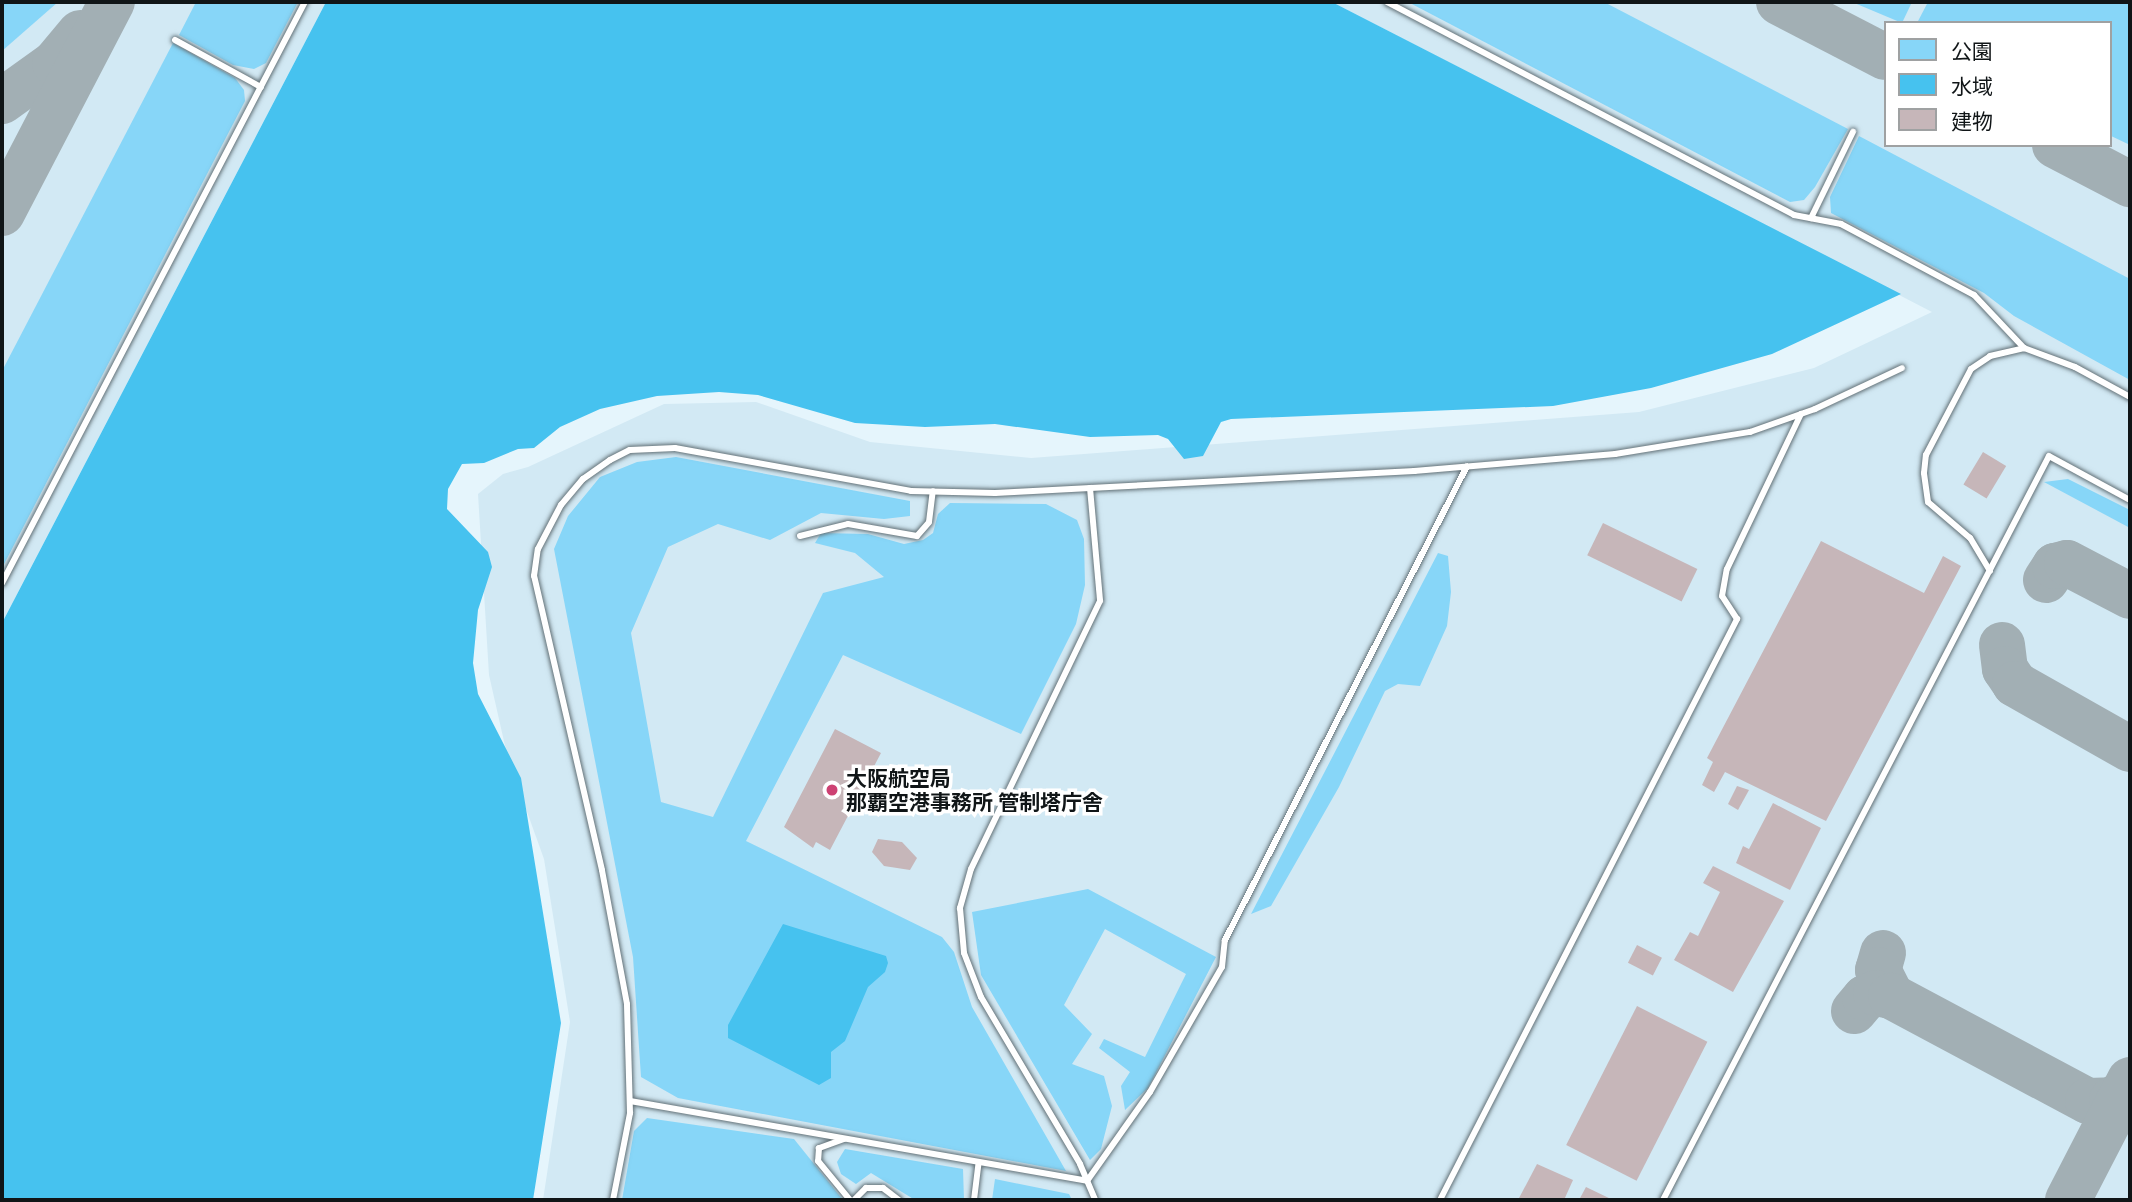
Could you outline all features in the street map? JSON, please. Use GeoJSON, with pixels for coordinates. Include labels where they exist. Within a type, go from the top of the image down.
{"type":"FeatureCollection","features":[{"type":"Feature","properties":{"kind":"lane"},"geometry":{"type":"LineString","coordinates":[[2,583],[305,2]]}},
{"type":"Feature","properties":{"kind":"lane"},"geometry":{"type":"LineString","coordinates":[[1387,2],[1794,215],[1841,224],[1974,295],[2024,348],[2075,368],[2130,397]]}},
{"type":"Feature","properties":{"kind":"lane"},"geometry":{"type":"LineString","coordinates":[[175,40],[261,87]]}},
{"type":"Feature","properties":{"kind":"lane"},"geometry":{"type":"LineString","coordinates":[[1811,218],[1853,132]]}},
{"type":"Feature","properties":{"kind":"lane"},"geometry":{"type":"LineString","coordinates":[[1990,571],[1970,538],[1928,502],[1926,455],[1971,369],[1990,356],[2024,348]]}},
{"type":"Feature","properties":{"kind":"lane"},"geometry":{"type":"LineString","coordinates":[[614,1200],[630,1101],[627,1004],[617,938],[534,576],[538,549],[561,505],[583,480],[630,450],[675,448],[933,491],[1090,488],[1467,466],[1615,454],[1750,432],[1801,414],[1902,368]]}},
{"type":"Feature","properties":{"kind":"lane"},"geometry":{"type":"LineString","coordinates":[[1440,1200],[1737,619],[1722,596],[1727,569],[1801,414]]}},
{"type":"Feature","properties":{"kind":"lane"},"geometry":{"type":"LineString","coordinates":[[1663,1200],[2049,456],[2130,500]]}},
{"type":"Feature","properties":{"kind":"lane"},"geometry":{"type":"LineString","coordinates":[[1087,1181],[1150,1092],[1222,967],[1224,940],[1467,466]]}},
{"type":"Feature","properties":{"kind":"lane"},"geometry":{"type":"LineString","coordinates":[[1090,488],[1100,601],[971,869],[960,908],[964,953],[981,997],[1096,1200]]}},
{"type":"Feature","properties":{"kind":"lane"},"geometry":{"type":"LineString","coordinates":[[800,536],[848,524],[917,536],[929,523],[933,491]]}},
{"type":"Feature","properties":{"kind":"lane"},"geometry":{"type":"LineString","coordinates":[[630,1101],[1087,1181]]}},
{"type":"Feature","properties":{"kind":"lane"},"geometry":{"type":"LineString","coordinates":[[845,1139],[819,1148],[818,1161],[852,1200],[866,1188],[883,1188],[899,1200]]}},
{"type":"Feature","properties":{"kind":"lane"},"geometry":{"type":"LineString","coordinates":[[974,1200],[979,1162]]}},
{"type":"Feature","properties":{"kind":"shaded area"},"geometry":{"type":"Polygon","coordinates":[[[2,2],[326,2],[2,623],[2,2]]]}},
{"type":"Feature","properties":{"kind":"shaded area"},"geometry":{"type":"Polygon","coordinates":[[[1332,2],[2130,2],[2130,1200],[543,1200],[570,1022],[544,859],[508,759],[489,675],[478,494],[503,474],[528,467],[664,404],[756,402],[870,442],[1031,458],[1639,412],[1814,368],[1932,312],[1332,2]]]}},
{"type":"Feature","properties":{"kind":"green space"},"geometry":{"type":"Polygon","coordinates":[[[2,2],[58,2],[2,51],[2,2]]]}},
{"type":"Feature","properties":{"kind":"green space"},"geometry":{"type":"Polygon","coordinates":[[[196,2],[298,2],[266,63],[254,69],[233,65],[179,35],[196,2]]]}},
{"type":"Feature","properties":{"kind":"green space"},"geometry":{"type":"Polygon","coordinates":[[[1408,2],[1604,2],[1848,129],[1815,187],[1804,200],[1790,202],[1408,2]]]}},
{"type":"Feature","properties":{"kind":"green space"},"geometry":{"type":"Polygon","coordinates":[[[1852,2],[1912,2],[1903,21],[1852,2]]]}},
{"type":"Feature","properties":{"kind":"green space"},"geometry":{"type":"Polygon","coordinates":[[[1928,2],[2130,2],[2130,145],[2111,136],[2111,21],[1918,21],[1928,2]]]}},
{"type":"Feature","properties":{"kind":"green space"},"geometry":{"type":"Polygon","coordinates":[[[173,43],[235,78],[244,90],[245,101],[2,568],[2,371],[173,43]]]}},
{"type":"Feature","properties":{"kind":"green space"},"geometry":{"type":"Polygon","coordinates":[[[1859,136],[2130,279],[2130,380],[2014,316],[1984,293],[1831,213],[1830,197],[1859,136]]]}},
{"type":"Feature","properties":{"kind":"green space"},"geometry":{"type":"Polygon","coordinates":[[[676,457],[910,501],[910,516],[884,519],[821,513],[770,540],[718,524],[668,547],[631,633],[661,802],[713,817],[823,593],[884,577],[855,553],[815,543],[821,533],[868,534],[904,544],[923,540],[933,533],[938,514],[950,503],[1046,504],[1077,520],[1084,539],[1085,585],[1076,624],[1021,734],[843,655],[746,841],[942,937],[954,952],[972,1007],[1066,1171],[678,1098],[641,1077],[633,957],[554,549],[568,516],[600,477],[637,462],[676,457]]]}},
{"type":"Feature","properties":{"kind":"green space"},"geometry":{"type":"Polygon","coordinates":[[[2068,479],[2130,510],[2130,528],[2044,482],[2068,479]]]}},
{"type":"Feature","properties":{"kind":"green space"},"geometry":{"type":"Polygon","coordinates":[[[1438,553],[1448,556],[1451,592],[1447,626],[1420,686],[1398,684],[1385,691],[1339,787],[1271,906],[1251,914],[1438,553]]]}},
{"type":"Feature","properties":{"kind":"green space"},"geometry":{"type":"Polygon","coordinates":[[[1088,889],[1216,957],[1148,1088],[1125,1110],[1121,1086],[1130,1072],[1099,1048],[1104,1039],[1145,1057],[1186,974],[1105,929],[1064,1005],[1092,1034],[1072,1064],[1104,1076],[1112,1106],[1101,1149],[1090,1160],[981,975],[972,912],[1088,889]]]}},
{"type":"Feature","properties":{"kind":"green space"},"geometry":{"type":"Polygon","coordinates":[[[647,1118],[794,1139],[843,1200],[622,1200],[634,1131],[647,1118]]]}},
{"type":"Feature","properties":{"kind":"green space"},"geometry":{"type":"Polygon","coordinates":[[[845,1149],[963,1169],[964,1200],[915,1200],[871,1173],[856,1184],[841,1174],[837,1162],[845,1149]]]}},
{"type":"Feature","properties":{"kind":"green space"},"geometry":{"type":"Polygon","coordinates":[[[995,1179],[1069,1194],[1072,1200],[992,1200],[995,1179]]]}},
{"type":"Feature","properties":{"kind":"water"},"geometry":{"type":"Polygon","coordinates":[[[326,2],[1332,2],[1901,294],[1772,354],[1651,388],[1553,406],[1231,419],[1221,422],[1203,456],[1184,459],[1168,439],[1158,435],[1090,437],[995,424],[925,427],[855,423],[758,395],[719,392],[657,396],[600,409],[560,427],[534,448],[518,449],[484,463],[462,464],[448,489],[447,509],[488,552],[492,567],[478,610],[473,663],[478,694],[521,778],[561,1023],[533,1200],[2,1200],[2,623],[326,2]]]}},
{"type":"Feature","properties":{"kind":"water"},"geometry":{"type":"Polygon","coordinates":[[[783,924],[886,956],[888,963],[885,972],[868,987],[845,1041],[831,1052],[831,1078],[819,1085],[728,1038],[728,1025],[783,924]]]}},
{"type":"Feature","properties":{"kind":"building"},"geometry":{"type":"Polygon","coordinates":[[[1983,452],[2006,466],[1987,498],[1963,485],[1983,452]]]}},
{"type":"Feature","properties":{"kind":"building"},"geometry":{"type":"Polygon","coordinates":[[[1603,523],[1697,569],[1682,601],[1587,555],[1603,523]]]}},
{"type":"Feature","properties":{"kind":"building"},"geometry":{"type":"Polygon","coordinates":[[[1821,541],[1924,593],[1943,556],[1961,566],[1826,821],[1725,772],[1714,792],[1702,785],[1713,762],[1707,758],[1821,541]]]}},
{"type":"Feature","properties":{"kind":"building","name":"大阪航空局 那覇空港事務所 管制塔庁舎"},"geometry":{"type":"Polygon","coordinates":[[[835,729],[881,753],[830,850],[816,842],[813,848],[784,827],[835,729]]]}},
{"type":"Feature","properties":{"kind":"building"},"geometry":{"type":"Polygon","coordinates":[[[1737,786],[1749,790],[1738,810],[1728,804],[1737,786]]]}},
{"type":"Feature","properties":{"kind":"building"},"geometry":{"type":"Polygon","coordinates":[[[1773,803],[1821,828],[1790,890],[1736,863],[1743,846],[1749,849],[1773,803]]]}},
{"type":"Feature","properties":{"kind":"building"},"geometry":{"type":"Polygon","coordinates":[[[878,839],[902,842],[917,858],[910,870],[884,866],[872,852],[878,839]]]}},
{"type":"Feature","properties":{"kind":"building"},"geometry":{"type":"Polygon","coordinates":[[[1713,866],[1784,901],[1733,992],[1674,960],[1690,932],[1698,936],[1720,892],[1703,883],[1713,866]]]}},
{"type":"Feature","properties":{"kind":"building"},"geometry":{"type":"Polygon","coordinates":[[[1637,945],[1662,958],[1653,976],[1628,963],[1637,945]]]}},
{"type":"Feature","properties":{"kind":"building"},"geometry":{"type":"Polygon","coordinates":[[[1637,1006],[1707,1042],[1637,1181],[1566,1145],[1637,1006]]]}},
{"type":"Feature","properties":{"kind":"building"},"geometry":{"type":"Polygon","coordinates":[[[1537,1164],[1573,1180],[1564,1200],[1518,1200],[1537,1164]]]}},
{"type":"Feature","properties":{"kind":"building"},"geometry":{"type":"Polygon","coordinates":[[[1586,1187],[1613,1200],[1579,1200],[1586,1187]]]}},
{"type":"Feature","properties":{"kind":"taxiway"},"geometry":{"type":"LineString","coordinates":[[2,213],[112,2]]}},
{"type":"Feature","properties":{"kind":"taxiway"},"geometry":{"type":"LineString","coordinates":[[1779,2],[1884,56]]}},
{"type":"Feature","properties":{"kind":"taxiway"},"geometry":{"type":"LineString","coordinates":[[2,101],[55,63],[80,33]]}},
{"type":"Feature","properties":{"kind":"taxiway"},"geometry":{"type":"LineString","coordinates":[[2059,147],[2130,184]]}},
{"type":"Feature","properties":{"kind":"taxiway"},"geometry":{"type":"LineString","coordinates":[[2046,580],[2055,566],[2067,563],[2130,596]]}},
{"type":"Feature","properties":{"kind":"taxiway"},"geometry":{"type":"LineString","coordinates":[[2002,645],[2005,669],[2015,684],[2130,749]]}},
{"type":"Feature","properties":{"kind":"taxiway"},"geometry":{"type":"LineString","coordinates":[[1883,953],[1878,970],[1891,996]]}},
{"type":"Feature","properties":{"kind":"taxiway"},"geometry":{"type":"LineString","coordinates":[[1854,1011],[1865,998],[1876,993],[1891,996],[2088,1101],[2112,1100],[2123,1093]]}},
{"type":"Feature","properties":{"kind":"taxiway"},"geometry":{"type":"LineString","coordinates":[[2068,1200],[2130,1080]]}},
{"type":"Feature","properties":{"kind":"place","name":"大阪航空局 那覇空港事務所 管制塔庁舎"},"geometry":{"type":"Point","coordinates":[832,790]}}]}
